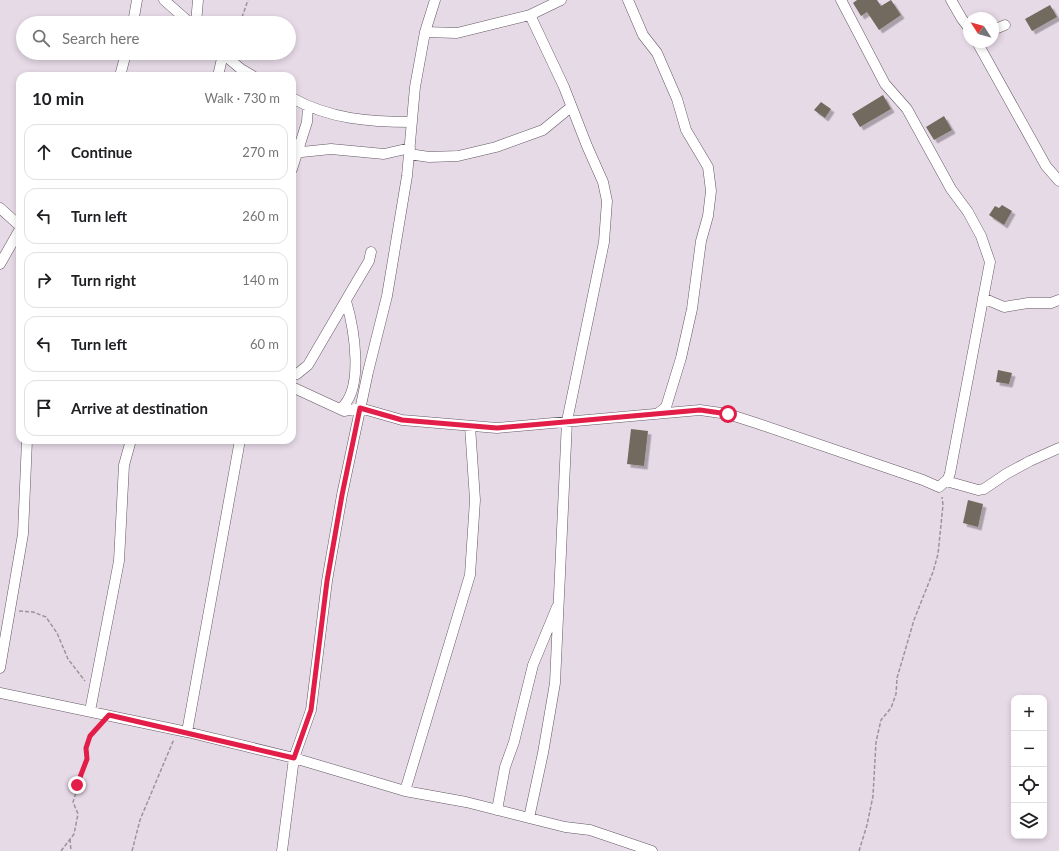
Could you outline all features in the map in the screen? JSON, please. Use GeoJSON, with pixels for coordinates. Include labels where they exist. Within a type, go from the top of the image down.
{"type":"FeatureCollection","features":[{"type":"Feature","properties":{"kind":"street"},"geometry":{"type":"LineString","coordinates":[[134,16],[137,0]]}},
{"type":"Feature","properties":{"kind":"street"},"geometry":{"type":"LineString","coordinates":[[164,0],[182,16]]}},
{"type":"Feature","properties":{"kind":"street"},"geometry":{"type":"LineString","coordinates":[[197,16],[198,0]]}},
{"type":"Feature","properties":{"kind":"street"},"geometry":{"type":"LineString","coordinates":[[282,851],[294,758],[311,710],[327,581],[342,495],[368,372],[387,296],[407,176],[414,87],[425,32],[435,0]]}},
{"type":"Feature","properties":{"kind":"street"},"geometry":{"type":"LineString","coordinates":[[425,32],[457,33],[530,15],[561,0]]}},
{"type":"Feature","properties":{"kind":"street"},"geometry":{"type":"LineString","coordinates":[[628,0],[643,34],[657,53],[677,99],[686,130],[708,167],[711,190],[708,216],[701,241],[692,309],[681,358],[666,407],[657,414]]}},
{"type":"Feature","properties":{"kind":"street"},"geometry":{"type":"LineString","coordinates":[[841,0],[885,84],[907,109],[940,169],[981,236],[990,262],[952,467],[943,484]]}},
{"type":"Feature","properties":{"kind":"street"},"geometry":{"type":"LineString","coordinates":[[951,0],[963,20]]}},
{"type":"Feature","properties":{"kind":"street"},"geometry":{"type":"LineString","coordinates":[[529,818],[543,753],[555,683],[560,601],[567,421],[604,242],[607,201],[604,182],[530,15]]}},
{"type":"Feature","properties":{"kind":"street"},"geometry":{"type":"LineString","coordinates":[[999,28],[1005,25]]}},
{"type":"Feature","properties":{"kind":"street"},"geometry":{"type":"LineString","coordinates":[[981,48],[1046,166],[1059,181]]}},
{"type":"Feature","properties":{"kind":"street"},"geometry":{"type":"LineString","coordinates":[[121,72],[124,60]]}},
{"type":"Feature","properties":{"kind":"street"},"geometry":{"type":"LineString","coordinates":[[219,72],[221,60]]}},
{"type":"Feature","properties":{"kind":"street"},"geometry":{"type":"LineString","coordinates":[[231,60],[248,72]]}},
{"type":"Feature","properties":{"kind":"street"},"geometry":{"type":"LineString","coordinates":[[296,100],[308,106],[354,120],[412,122]]}},
{"type":"Feature","properties":{"kind":"street"},"geometry":{"type":"LineString","coordinates":[[296,150],[307,122],[308,106]]}},
{"type":"Feature","properties":{"kind":"street"},"geometry":{"type":"LineString","coordinates":[[296,153],[331,149],[384,154],[409,151],[429,157],[458,156],[496,147],[543,130],[572,107]]}},
{"type":"Feature","properties":{"kind":"street"},"geometry":{"type":"LineString","coordinates":[[0,208],[16,222]]}},
{"type":"Feature","properties":{"kind":"street"},"geometry":{"type":"LineString","coordinates":[[0,264],[16,236]]}},
{"type":"Feature","properties":{"kind":"street"},"geometry":{"type":"LineString","coordinates":[[296,374],[308,365],[369,261],[371,252]]}},
{"type":"Feature","properties":{"kind":"street"},"geometry":{"type":"LineString","coordinates":[[983,298],[1004,308],[1028,303],[1051,303],[1059,300]]}},
{"type":"Feature","properties":{"kind":"street"},"geometry":{"type":"LineString","coordinates":[[340,409],[347,403],[354,377],[355,339],[346,301]]}},
{"type":"Feature","properties":{"kind":"street"},"geometry":{"type":"LineString","coordinates":[[296,388],[344,411],[360,408],[402,420],[497,428],[700,410],[728,414],[943,484],[978,490],[984,489],[1030,460],[1059,448]]}},
{"type":"Feature","properties":{"kind":"street"},"geometry":{"type":"LineString","coordinates":[[405,791],[470,575],[475,500],[470,426]]}},
{"type":"Feature","properties":{"kind":"street"},"geometry":{"type":"LineString","coordinates":[[0,668],[24,534],[27,444]]}},
{"type":"Feature","properties":{"kind":"street"},"geometry":{"type":"LineString","coordinates":[[90,711],[119,561],[124,465],[130,444]]}},
{"type":"Feature","properties":{"kind":"street"},"geometry":{"type":"LineString","coordinates":[[182,731],[239,444]]}},
{"type":"Feature","properties":{"kind":"street"},"geometry":{"type":"LineString","coordinates":[[497,810],[505,767],[514,742],[533,665],[560,601]]}},
{"type":"Feature","properties":{"kind":"street"},"geometry":{"type":"LineString","coordinates":[[0,693],[182,731],[294,758],[405,791],[466,802],[565,827],[590,830],[652,851]]}},
{"type":"Feature","properties":{"kind":"path"},"geometry":{"type":"LineString","coordinates":[[242,16],[248,0]]}},
{"type":"Feature","properties":{"kind":"path"},"geometry":{"type":"LineString","coordinates":[[859,851],[868,825],[873,796],[876,742],[881,720],[890,708],[896,694],[897,678],[914,620],[933,572],[938,554],[943,504],[943,484]]}},
{"type":"Feature","properties":{"kind":"path"},"geometry":{"type":"LineString","coordinates":[[7,625],[19,611],[33,612],[46,617],[57,633],[68,659],[93,693]]}},
{"type":"Feature","properties":{"kind":"path"},"geometry":{"type":"LineString","coordinates":[[61,851],[74,834],[78,814],[73,802],[87,759],[86,748],[90,736],[109,715]]}},
{"type":"Feature","properties":{"kind":"path"},"geometry":{"type":"LineString","coordinates":[[132,851],[140,820],[182,731]]}},
{"type":"Feature","properties":{"kind":"path"},"geometry":{"type":"LineString","coordinates":[[70,839],[71,851]]}},
{"type":"Feature","properties":{"kind":"building"},"geometry":{"type":"Polygon","coordinates":[[[857,0],[877,0],[881,6],[891,0],[901,15],[879,30],[867,12],[861,16],[853,3],[857,0]]]}},
{"type":"Feature","properties":{"kind":"building"},"geometry":{"type":"Polygon","coordinates":[[[1050,5],[1057,17],[1032,31],[1025,19],[1050,5]]]}},
{"type":"Feature","properties":{"kind":"building"},"geometry":{"type":"Polygon","coordinates":[[[883,95],[891,109],[860,127],[852,114],[883,95]]]}},
{"type":"Feature","properties":{"kind":"building"},"geometry":{"type":"Polygon","coordinates":[[[821,102],[831,109],[825,118],[814,110],[821,102]]]}},
{"type":"Feature","properties":{"kind":"building"},"geometry":{"type":"Polygon","coordinates":[[[944,116],[952,130],[934,140],[926,127],[944,116]]]}},
{"type":"Feature","properties":{"kind":"building"},"geometry":{"type":"Polygon","coordinates":[[[1002,205],[1012,211],[1004,225],[989,215],[995,206],[999,208],[1002,205]]]}},
{"type":"Feature","properties":{"kind":"building"},"geometry":{"type":"Polygon","coordinates":[[[998,370],[1012,373],[1009,384],[996,382],[998,370]]]}},
{"type":"Feature","properties":{"kind":"building"},"geometry":{"type":"Polygon","coordinates":[[[631,429],[648,431],[644,466],[627,464],[631,429]]]}},
{"type":"Feature","properties":{"kind":"building"},"geometry":{"type":"Polygon","coordinates":[[[968,500],[983,504],[978,527],[963,523],[968,500]]]}},
{"type":"Feature","properties":{"kind":"route"},"geometry":{"type":"LineString","coordinates":[[77,785],[87,759],[86,748],[90,736],[109,715],[294,758],[311,710],[327,581],[342,495],[360,408],[402,420],[497,428],[700,410],[728,414]]}}]}
